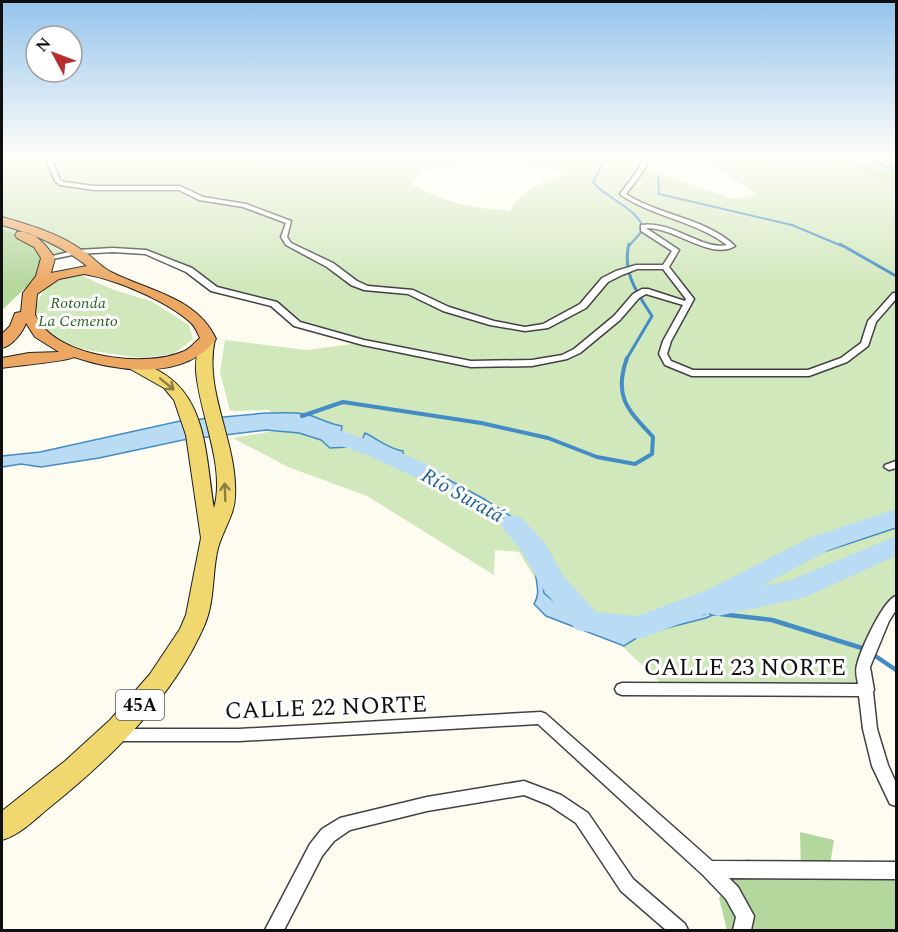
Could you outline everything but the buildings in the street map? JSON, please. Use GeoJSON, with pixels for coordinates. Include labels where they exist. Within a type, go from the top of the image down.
{"type":"FeatureCollection","features":[{"type":"Feature","properties":{"kind":"highway"},"geometry":{"type":"LineString","coordinates":[[2,221],[46,234],[77,252],[104,274]]}},
{"type":"Feature","properties":{"kind":"highway"},"geometry":{"type":"LineString","coordinates":[[2,229],[39,244],[48,258],[43,276],[23,303],[17,327],[2,343]]}},
{"type":"Feature","properties":{"kind":"highway"},"geometry":{"type":"LineString","coordinates":[[36,287],[46,279],[70,272],[90,271],[104,274],[181,310],[195,319],[203,328],[208,339]]}},
{"type":"Feature","properties":{"kind":"highway","name":"45A"},"geometry":{"type":"LineString","coordinates":[[20,316],[24,326],[33,336],[56,349],[76,356],[133,366],[155,365],[177,360],[196,352],[208,339]]}},
{"type":"Feature","properties":{"kind":"highway"},"geometry":{"type":"LineString","coordinates":[[2,363],[37,357],[76,356]]}},
{"type":"Feature","properties":{"kind":"main road","name":"45A"},"geometry":{"type":"LineString","coordinates":[[2,827],[58,785],[114,735],[144,701],[167,669],[197,615],[211,538],[225,507],[226,490],[212,407],[203,378],[208,339]]}},
{"type":"Feature","properties":{"kind":"main road","name":"45A"},"geometry":{"type":"LineString","coordinates":[[133,366],[154,374],[170,385],[182,399],[189,415],[196,444],[204,518],[211,538]]}},
{"type":"Feature","properties":{"kind":"street"},"geometry":{"type":"LineString","coordinates":[[203,199],[242,204],[289,222],[284,237],[288,244],[330,265],[360,286],[373,290],[410,292],[446,309],[506,326],[532,329],[545,326],[583,306],[599,286],[610,277],[636,267],[665,267]]}},
{"type":"Feature","properties":{"kind":"street"},"geometry":{"type":"LineString","coordinates":[[632,199],[647,208],[691,223],[732,246],[727,250],[718,250],[677,231],[649,224],[643,226],[643,230],[676,250],[665,267]]}},
{"type":"Feature","properties":{"kind":"street"},"geometry":{"type":"LineString","coordinates":[[48,258],[77,252],[113,250],[146,252],[189,270],[214,289],[274,304],[297,324],[363,342],[471,364],[532,363],[564,357],[577,351],[617,318],[638,294],[653,292],[688,304]]}},
{"type":"Feature","properties":{"kind":"street"},"geometry":{"type":"LineString","coordinates":[[665,267],[690,299],[663,354],[668,363],[692,373],[706,375],[797,374],[822,369],[844,360],[865,344],[875,317],[897,295]]}},
{"type":"Feature","properties":{"kind":"street"},"geometry":{"type":"LineString","coordinates":[[897,601],[882,619],[864,667],[870,729],[880,766],[897,799]]}},
{"type":"Feature","properties":{"kind":"street","name":"CALLE 23 NORTE"},"geometry":{"type":"LineString","coordinates":[[622,689],[867,690]]}},
{"type":"Feature","properties":{"kind":"street","name":"CALLE 22 NORTE"},"geometry":{"type":"LineString","coordinates":[[114,735],[239,735],[507,722],[541,718],[709,869]]}},
{"type":"Feature","properties":{"kind":"street"},"geometry":{"type":"LineString","coordinates":[[274,930],[316,850],[328,835],[346,823],[428,804],[524,788],[555,800],[582,818],[627,885],[679,930]]}},
{"type":"Feature","properties":{"kind":"street"},"geometry":{"type":"LineString","coordinates":[[709,869],[897,871]]}},
{"type":"Feature","properties":{"kind":"street"},"geometry":{"type":"LineString","coordinates":[[709,869],[732,893],[745,916],[742,930]]}},
{"type":"Feature","properties":{"kind":"green space"},"geometry":{"type":"Polygon","coordinates":[[[2,199],[446,199],[459,204],[510,211],[518,199],[896,199],[896,601],[882,619],[861,687],[789,692],[661,683],[622,646],[548,600],[519,552],[495,550],[494,575],[367,496],[288,467],[233,438],[274,431],[270,410],[230,411],[220,372],[225,340],[306,350],[360,343],[306,326],[263,299],[221,292],[191,268],[136,251],[77,252],[48,258],[31,239],[2,229],[2,199]]]}},
{"type":"Feature","properties":{"kind":"green space"},"geometry":{"type":"Polygon","coordinates":[[[2,229],[31,239],[48,258],[34,280],[2,310],[2,229]]]}},
{"type":"Feature","properties":{"kind":"green space","name":"Rotonda La Cemento"},"geometry":{"type":"Polygon","coordinates":[[[78,274],[114,290],[151,301],[189,325],[193,339],[173,354],[140,358],[87,350],[64,342],[39,329],[33,318],[42,293],[59,279],[78,274]]]}},
{"type":"Feature","properties":{"kind":"green space"},"geometry":{"type":"Polygon","coordinates":[[[800,832],[834,840],[830,865],[871,872],[896,862],[896,930],[727,930],[719,898],[747,859],[801,869],[800,832]]]}},
{"type":"Feature","properties":{"kind":"water"},"geometry":{"type":"Polygon","coordinates":[[[266,413],[310,415],[342,426],[341,434],[362,440],[365,433],[388,446],[403,451],[403,455],[484,499],[512,517],[530,539],[537,554],[544,593],[559,606],[601,630],[622,632],[694,617],[710,609],[708,600],[720,590],[739,590],[801,556],[896,522],[896,528],[799,560],[735,598],[731,607],[706,618],[643,634],[624,646],[546,616],[534,604],[538,594],[536,577],[526,545],[516,531],[491,508],[476,499],[444,489],[441,480],[401,463],[398,455],[386,454],[368,446],[330,448],[321,440],[299,433],[266,430],[183,440],[99,458],[41,467],[21,464],[2,467],[2,456],[40,452],[180,421],[266,413]]]}},
{"type":"Feature","properties":{"kind":"waterway"},"geometry":{"type":"LineString","coordinates":[[614,199],[633,213],[643,226],[640,228],[643,230],[629,246]]}},
{"type":"Feature","properties":{"kind":"waterway"},"geometry":{"type":"LineString","coordinates":[[683,199],[792,225],[842,246]]}},
{"type":"Feature","properties":{"kind":"waterway"},"geometry":{"type":"LineString","coordinates":[[627,359],[652,316],[636,290],[629,273],[627,254],[629,244]]}},
{"type":"Feature","properties":{"kind":"waterway"},"geometry":{"type":"LineString","coordinates":[[840,244],[896,276]]}},
{"type":"Feature","properties":{"kind":"waterway"},"geometry":{"type":"LineString","coordinates":[[302,416],[343,402],[481,423],[548,438],[597,457],[635,464],[652,454],[653,437],[636,419],[625,402],[622,383],[627,359]]}},
{"type":"Feature","properties":{"kind":"waterway","name":"Río Suratá"},"geometry":{"type":"LineString","coordinates":[[332,435],[375,450],[430,475]]}},
{"type":"Feature","properties":{"kind":"waterway","name":"Río Suratá"},"geometry":{"type":"LineString","coordinates":[[513,524],[535,550],[553,582],[587,622],[640,628],[717,597],[819,544],[896,517]]}},
{"type":"Feature","properties":{"kind":"waterway"},"geometry":{"type":"LineString","coordinates":[[718,605],[793,591],[861,563],[896,545]]}},
{"type":"Feature","properties":{"kind":"waterway"},"geometry":{"type":"LineString","coordinates":[[681,612],[704,613]]}},
{"type":"Feature","properties":{"kind":"waterway"},"geometry":{"type":"LineString","coordinates":[[711,613],[772,620],[865,649],[896,670]]}}]}
